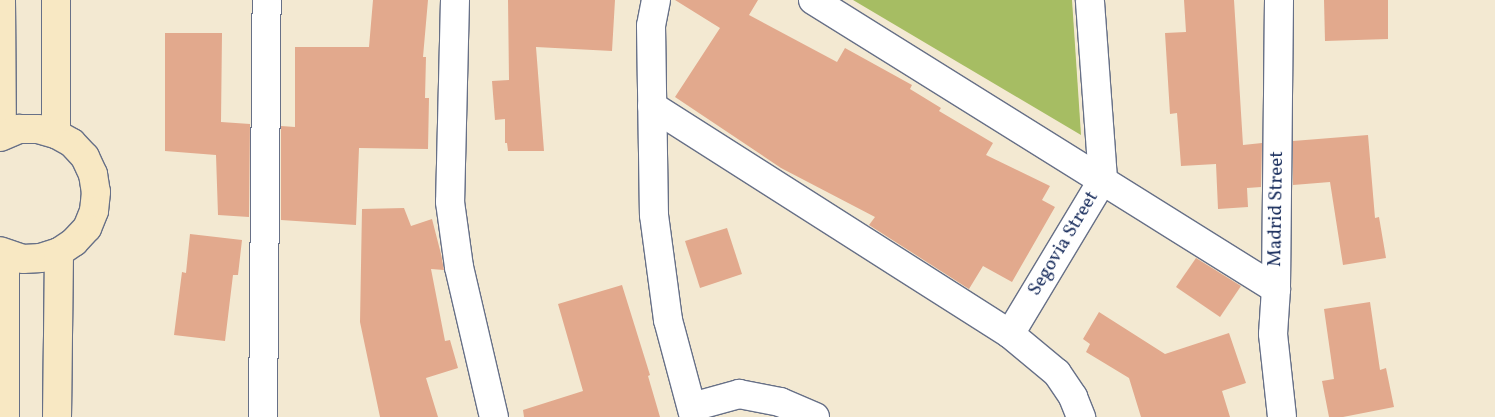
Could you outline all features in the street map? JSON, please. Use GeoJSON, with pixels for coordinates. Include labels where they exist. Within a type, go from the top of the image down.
{"type":"FeatureCollection","features":[{"type":"Feature","properties":{"kind":"street"},"geometry":{"type":"LineString","coordinates":[[2,0],[1,136],[20,129],[38,129],[56,134],[72,143],[85,157],[92,174],[96,192],[94,211],[87,228],[74,242],[59,252],[41,258],[22,259],[2,253],[4,417]]}},
{"type":"Feature","properties":{"kind":"street"},"geometry":{"type":"LineString","coordinates":[[56,0],[56,134]]}},
{"type":"Feature","properties":{"kind":"street"},"geometry":{"type":"LineString","coordinates":[[263,417],[267,0]]}},
{"type":"Feature","properties":{"kind":"street"},"geometry":{"type":"LineString","coordinates":[[454,0],[450,202],[459,268],[494,417]]}},
{"type":"Feature","properties":{"kind":"street"},"geometry":{"type":"LineString","coordinates":[[656,0],[651,26],[654,215],[668,320],[693,412],[739,394],[780,402],[815,417]]}},
{"type":"Feature","properties":{"kind":"street"},"geometry":{"type":"LineString","coordinates":[[813,0],[1103,179],[1276,289]]}},
{"type":"Feature","properties":{"kind":"street","name":"Segovia Street"},"geometry":{"type":"LineString","coordinates":[[1010,334],[1103,179],[1090,0]]}},
{"type":"Feature","properties":{"kind":"street","name":"Madrid Street"},"geometry":{"type":"LineString","coordinates":[[1279,0],[1276,289],[1273,334],[1282,417]]}},
{"type":"Feature","properties":{"kind":"street"},"geometry":{"type":"LineString","coordinates":[[652,106],[1010,334],[1056,373],[1073,397],[1081,417]]}},
{"type":"Feature","properties":{"kind":"street"},"geometry":{"type":"LineString","coordinates":[[57,417],[59,252]]}},
{"type":"Feature","properties":{"kind":"green space"},"geometry":{"type":"Polygon","coordinates":[[[853,0],[1072,0],[1081,135],[853,0]]]}},
{"type":"Feature","properties":{"kind":"building"},"geometry":{"type":"Polygon","coordinates":[[[373,0],[428,0],[423,57],[426,57],[425,98],[429,98],[428,149],[359,148],[356,225],[281,220],[281,126],[295,127],[295,47],[369,47],[373,0]]]}},
{"type":"Feature","properties":{"kind":"building"},"geometry":{"type":"Polygon","coordinates":[[[508,0],[615,0],[612,51],[536,47],[544,151],[508,151],[507,143],[505,143],[505,119],[495,120],[492,81],[509,80],[508,0]]]}},
{"type":"Feature","properties":{"kind":"building"},"geometry":{"type":"Polygon","coordinates":[[[675,0],[758,0],[749,15],[837,62],[845,48],[912,85],[910,89],[941,108],[939,111],[993,143],[986,155],[1050,186],[1042,200],[1055,207],[1012,282],[983,266],[969,289],[869,225],[875,217],[781,168],[675,97],[720,28],[675,0]]]}},
{"type":"Feature","properties":{"kind":"building"},"geometry":{"type":"Polygon","coordinates":[[[1184,0],[1234,0],[1243,145],[1262,143],[1261,187],[1247,188],[1248,207],[1218,209],[1216,164],[1181,166],[1177,113],[1170,114],[1165,33],[1186,32],[1184,0]]]}},
{"type":"Feature","properties":{"kind":"building"},"geometry":{"type":"Polygon","coordinates":[[[1324,0],[1388,0],[1388,39],[1325,41],[1324,0]]]}},
{"type":"Feature","properties":{"kind":"building"},"geometry":{"type":"Polygon","coordinates":[[[165,33],[222,33],[221,122],[250,124],[249,217],[218,215],[216,155],[165,151],[165,33]]]}},
{"type":"Feature","properties":{"kind":"building"},"geometry":{"type":"Polygon","coordinates":[[[1368,135],[1375,218],[1379,217],[1386,258],[1343,265],[1330,182],[1293,185],[1293,141],[1368,135]]]}},
{"type":"Feature","properties":{"kind":"building"},"geometry":{"type":"Polygon","coordinates":[[[404,208],[411,226],[432,219],[444,270],[431,269],[445,341],[450,340],[458,368],[426,378],[438,417],[380,417],[360,322],[362,209],[404,208]]]}},
{"type":"Feature","properties":{"kind":"building"},"geometry":{"type":"Polygon","coordinates":[[[727,228],[742,274],[700,288],[685,241],[727,228]]]}},
{"type":"Feature","properties":{"kind":"building"},"geometry":{"type":"Polygon","coordinates":[[[190,234],[242,240],[238,275],[233,275],[225,341],[174,335],[182,272],[186,273],[190,234]]]}},
{"type":"Feature","properties":{"kind":"building"},"geometry":{"type":"Polygon","coordinates":[[[1196,258],[1241,286],[1220,317],[1176,287],[1196,258]]]}},
{"type":"Feature","properties":{"kind":"building"},"geometry":{"type":"Polygon","coordinates":[[[622,285],[650,375],[648,376],[660,417],[524,417],[523,410],[583,391],[558,304],[622,285]]]}},
{"type":"Feature","properties":{"kind":"building"},"geometry":{"type":"Polygon","coordinates":[[[1370,302],[1380,370],[1386,368],[1394,407],[1343,417],[1329,417],[1322,381],[1334,379],[1324,309],[1370,302]]]}},
{"type":"Feature","properties":{"kind":"building"},"geometry":{"type":"Polygon","coordinates":[[[1099,312],[1165,354],[1229,333],[1246,383],[1222,391],[1230,417],[1141,417],[1129,378],[1086,352],[1090,344],[1083,339],[1099,312]]]}}]}
